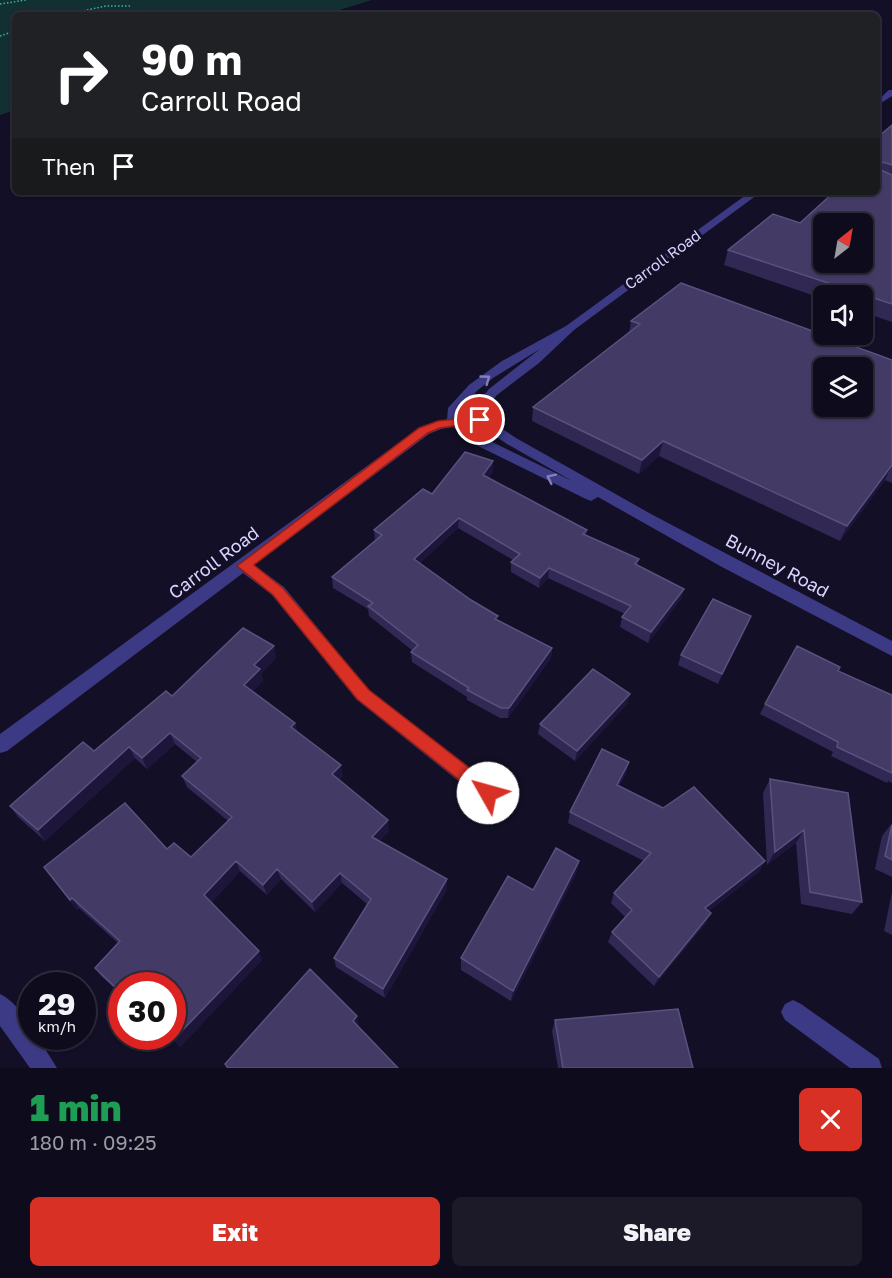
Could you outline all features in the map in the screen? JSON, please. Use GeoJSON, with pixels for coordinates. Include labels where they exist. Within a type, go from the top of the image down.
{"type":"FeatureCollection","features":[{"type":"Feature","properties":{"kind":"street"},"geometry":{"type":"LineString","coordinates":[[880,101],[892,92]]}},
{"type":"Feature","properties":{"kind":"street","name":"Carroll Road"},"geometry":{"type":"LineString","coordinates":[[0,745],[424,431],[438,425],[480,420],[479,408],[493,392],[535,360],[570,328],[752,195]]}},
{"type":"Feature","properties":{"kind":"street","name":"Carroll Road"},"geometry":{"type":"LineString","coordinates":[[454,422],[452,412],[456,405],[483,381],[532,348],[570,328]]}},
{"type":"Feature","properties":{"kind":"street","name":"Bunney Road"},"geometry":{"type":"LineString","coordinates":[[480,420],[502,436],[553,463],[643,518],[892,649]]}},
{"type":"Feature","properties":{"kind":"street","name":"Bunney Road"},"geometry":{"type":"LineString","coordinates":[[454,422],[481,442],[566,485],[643,518]]}},
{"type":"Feature","properties":{"kind":"street"},"geometry":{"type":"LineString","coordinates":[[244,566],[278,591],[363,695],[488,793]]}},
{"type":"Feature","properties":{"kind":"street"},"geometry":{"type":"LineString","coordinates":[[0,1006],[45,1068]]}},
{"type":"Feature","properties":{"kind":"street"},"geometry":{"type":"LineString","coordinates":[[793,1011],[870,1068]]}},
{"type":"Feature","properties":{"kind":"path"},"geometry":{"type":"LineString","coordinates":[[0,4],[26,0]]}},
{"type":"Feature","properties":{"kind":"path"},"geometry":{"type":"LineString","coordinates":[[77,12],[106,6],[130,6]]}},
{"type":"Feature","properties":{"kind":"green space"},"geometry":{"type":"Polygon","coordinates":[[[0,0],[372,0],[333,12],[12,12],[12,111],[0,115],[0,0]]]}},
{"type":"Feature","properties":{"kind":"building"},"geometry":{"type":"Polygon","coordinates":[[[892,125],[892,165],[883,162],[881,170],[892,175],[892,304],[873,298],[873,285],[834,285],[728,250],[773,214],[800,223],[831,195],[880,195],[880,135],[892,125]]]}},
{"type":"Feature","properties":{"kind":"building"},"geometry":{"type":"Polygon","coordinates":[[[681,283],[813,331],[813,345],[851,345],[892,360],[892,465],[847,526],[663,441],[642,460],[533,407],[640,324],[631,321],[681,283]]]}},
{"type":"Feature","properties":{"kind":"building"},"geometry":{"type":"Polygon","coordinates":[[[465,452],[493,461],[483,475],[587,530],[583,534],[639,559],[635,564],[684,589],[651,632],[622,617],[631,606],[549,568],[540,578],[511,562],[520,554],[459,518],[414,559],[471,600],[498,616],[495,619],[552,648],[509,708],[501,708],[467,690],[469,688],[411,652],[418,645],[368,606],[373,603],[332,577],[382,535],[374,530],[423,489],[432,494],[465,452]]]}},
{"type":"Feature","properties":{"kind":"building"},"geometry":{"type":"Polygon","coordinates":[[[713,599],[751,616],[722,674],[681,655],[713,599]]]}},
{"type":"Feature","properties":{"kind":"building"},"geometry":{"type":"Polygon","coordinates":[[[243,628],[274,646],[254,665],[260,669],[244,685],[295,723],[291,727],[341,765],[332,774],[388,820],[372,837],[447,879],[383,989],[334,958],[371,899],[340,873],[312,902],[277,869],[263,885],[236,861],[204,895],[259,951],[186,1027],[186,972],[108,972],[108,980],[95,968],[120,941],[72,898],[70,900],[44,867],[125,803],[167,849],[174,843],[191,857],[232,817],[182,776],[201,758],[170,733],[142,758],[129,747],[38,830],[10,806],[83,742],[94,751],[166,691],[172,696],[243,628]]]}},
{"type":"Feature","properties":{"kind":"building"},"geometry":{"type":"Polygon","coordinates":[[[797,646],[840,667],[838,671],[892,695],[892,773],[837,747],[838,742],[765,704],[797,646]]]}},
{"type":"Feature","properties":{"kind":"building"},"geometry":{"type":"Polygon","coordinates":[[[593,669],[630,694],[577,751],[540,724],[593,669]]]}},
{"type":"Feature","properties":{"kind":"building"},"geometry":{"type":"Polygon","coordinates":[[[602,749],[629,762],[617,785],[663,808],[694,787],[765,861],[705,908],[711,913],[659,977],[612,932],[632,910],[614,893],[651,853],[570,812],[602,749]]]}},
{"type":"Feature","properties":{"kind":"building"},"geometry":{"type":"Polygon","coordinates":[[[770,779],[848,793],[862,902],[810,892],[804,830],[775,852],[770,779]]]}},
{"type":"Feature","properties":{"kind":"building"},"geometry":{"type":"Polygon","coordinates":[[[892,825],[892,860],[885,856],[892,825]]]}},
{"type":"Feature","properties":{"kind":"building"},"geometry":{"type":"Polygon","coordinates":[[[556,848],[579,861],[513,991],[461,958],[508,876],[533,890],[556,848]]]}},
{"type":"Feature","properties":{"kind":"building"},"geometry":{"type":"Polygon","coordinates":[[[310,969],[357,1016],[353,1021],[398,1068],[228,1068],[225,1064],[310,969]]]}},
{"type":"Feature","properties":{"kind":"building"},"geometry":{"type":"Polygon","coordinates":[[[678,1009],[693,1068],[563,1068],[555,1020],[678,1009]]]}},
{"type":"Feature","properties":{"kind":"route"},"geometry":{"type":"LineString","coordinates":[[480,420],[438,425],[424,431],[244,566],[278,591],[363,695],[488,793]]}}]}
